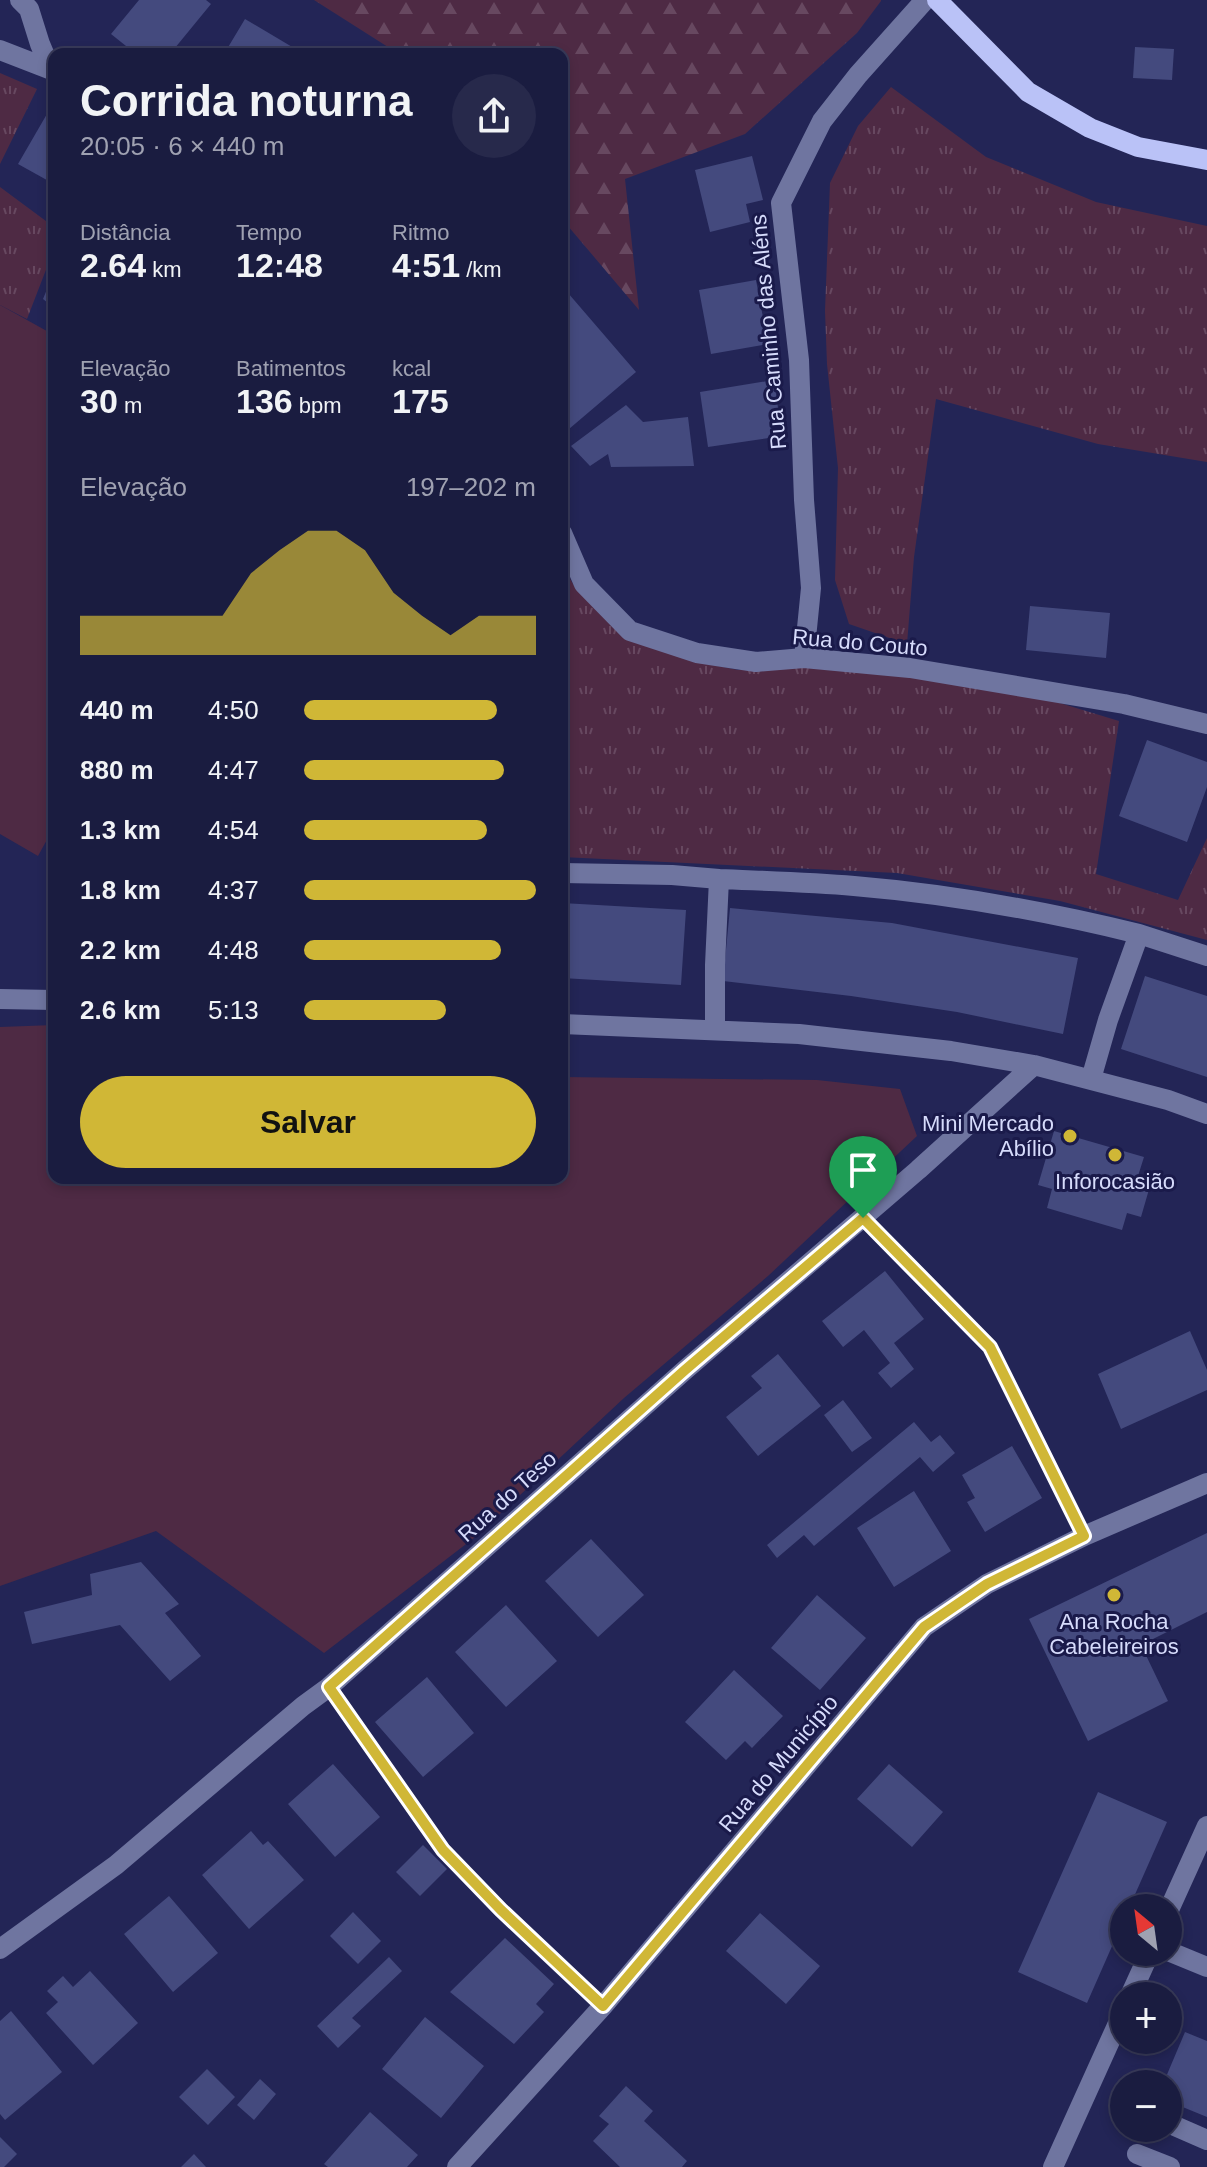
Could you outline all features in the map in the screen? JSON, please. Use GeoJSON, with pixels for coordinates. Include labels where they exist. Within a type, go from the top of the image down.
{"type":"FeatureCollection","features":[{"type":"Feature","properties":{"kind":"main road"},"geometry":{"type":"LineString","coordinates":[[937,0],[1028,92],[1090,128],[1138,147],[1207,160]]}},
{"type":"Feature","properties":{"kind":"street"},"geometry":{"type":"LineString","coordinates":[[20,0],[29,9],[48,60]]}},
{"type":"Feature","properties":{"kind":"street","name":"Rua Caminho das Aléns"},"geometry":{"type":"LineString","coordinates":[[804,658],[811,588],[799,360],[781,203],[822,121],[858,75],[925,0]]}},
{"type":"Feature","properties":{"kind":"street"},"geometry":{"type":"LineString","coordinates":[[0,50],[48,68]]}},
{"type":"Feature","properties":{"kind":"street","name":"Rua do Couto"},"geometry":{"type":"LineString","coordinates":[[568,547],[584,584],[630,631],[697,653],[756,662],[804,658],[910,668],[1124,704],[1207,724]]}},
{"type":"Feature","properties":{"kind":"street"},"geometry":{"type":"LineString","coordinates":[[568,873],[672,875],[853,885],[953,897],[1063,915],[1139,934],[1207,956]]}},
{"type":"Feature","properties":{"kind":"street"},"geometry":{"type":"LineString","coordinates":[[715,1030],[719,879]]}},
{"type":"Feature","properties":{"kind":"street"},"geometry":{"type":"LineString","coordinates":[[1091,1079],[1108,1020],[1139,934]]}},
{"type":"Feature","properties":{"kind":"street"},"geometry":{"type":"LineString","coordinates":[[0,999],[48,1000]]}},
{"type":"Feature","properties":{"kind":"street"},"geometry":{"type":"LineString","coordinates":[[568,1024],[799,1034],[951,1051],[1034,1065],[1091,1079],[1207,1114]]}},
{"type":"Feature","properties":{"kind":"street","name":"Rua do Teso"},"geometry":{"type":"LineString","coordinates":[[0,1949],[116,1865],[329,1687],[1034,1065]]}},
{"type":"Feature","properties":{"kind":"street","name":"Rua do Município"},"geometry":{"type":"LineString","coordinates":[[457,2167],[603,2006],[924,1627],[987,1584],[1084,1536],[1207,1483]]}},
{"type":"Feature","properties":{"kind":"street"},"geometry":{"type":"LineString","coordinates":[[1176,1894],[1207,1826]]}},
{"type":"Feature","properties":{"kind":"street"},"geometry":{"type":"LineString","coordinates":[[1182,1957],[1207,1967]]}},
{"type":"Feature","properties":{"kind":"street"},"geometry":{"type":"LineString","coordinates":[[1053,2167],[1110,2041]]}},
{"type":"Feature","properties":{"kind":"street"},"geometry":{"type":"LineString","coordinates":[[1182,2129],[1207,2140]]}},
{"type":"Feature","properties":{"kind":"street"},"geometry":{"type":"LineString","coordinates":[[1137,2154],[1170,2167]]}},
{"type":"Feature","properties":{"kind":"path"},"geometry":{"type":"LineString","coordinates":[[863,1218],[990,1347],[1084,1536]]}},
{"type":"Feature","properties":{"kind":"path"},"geometry":{"type":"LineString","coordinates":[[329,1687],[443,1850],[501,1910],[603,2006]]}},
{"type":"Feature","properties":{"kind":"green space"},"geometry":{"type":"Polygon","coordinates":[[[314,0],[881,0],[857,33],[745,134],[625,179],[639,310],[568,226],[568,48],[390,48],[314,0]]]}},
{"type":"Feature","properties":{"kind":"green space"},"geometry":{"type":"Polygon","coordinates":[[[0,73],[37,89],[0,164],[0,73]]]}},
{"type":"Feature","properties":{"kind":"green space"},"geometry":{"type":"Polygon","coordinates":[[[891,87],[986,157],[1096,202],[1207,226],[1207,462],[1098,444],[936,399],[914,557],[907,644],[849,624],[835,580],[838,468],[825,311],[830,183],[858,126],[891,87]]]}},
{"type":"Feature","properties":{"kind":"green space"},"geometry":{"type":"Polygon","coordinates":[[[0,187],[48,223],[48,265],[27,319],[0,305],[0,187]]]}},
{"type":"Feature","properties":{"kind":"green space"},"geometry":{"type":"Polygon","coordinates":[[[0,305],[48,332],[48,838],[38,856],[0,834],[0,305]]]}},
{"type":"Feature","properties":{"kind":"green space"},"geometry":{"type":"Polygon","coordinates":[[[568,576],[575,587],[684,659],[738,670],[789,665],[927,679],[1040,697],[1119,721],[1096,874],[1178,900],[1207,838],[1207,940],[1060,901],[897,873],[568,857],[568,576]]]}},
{"type":"Feature","properties":{"kind":"green space"},"geometry":{"type":"Polygon","coordinates":[[[48,1025],[48,1184],[568,1184],[568,1077],[817,1080],[900,1089],[917,1136],[768,1276],[624,1398],[474,1538],[324,1653],[156,1531],[0,1586],[0,1027],[48,1025]]]}},
{"type":"Feature","properties":{"kind":"building"},"geometry":{"type":"Polygon","coordinates":[[[139,0],[206,0],[211,4],[175,48],[128,48],[111,34],[139,0]]]}},
{"type":"Feature","properties":{"kind":"building"},"geometry":{"type":"Polygon","coordinates":[[[245,19],[294,48],[228,48],[245,19]]]}},
{"type":"Feature","properties":{"kind":"building"},"geometry":{"type":"Polygon","coordinates":[[[1135,47],[1174,49],[1172,80],[1133,78],[1135,47]]]}},
{"type":"Feature","properties":{"kind":"building"},"geometry":{"type":"Polygon","coordinates":[[[48,112],[48,181],[18,164],[48,112]]]}},
{"type":"Feature","properties":{"kind":"building"},"geometry":{"type":"Polygon","coordinates":[[[752,156],[763,200],[746,204],[750,222],[710,232],[695,170],[752,156]]]}},
{"type":"Feature","properties":{"kind":"building"},"geometry":{"type":"Polygon","coordinates":[[[756,280],[768,344],[711,354],[699,290],[756,280]]]}},
{"type":"Feature","properties":{"kind":"building"},"geometry":{"type":"Polygon","coordinates":[[[48,287],[48,303],[43,299],[48,287]]]}},
{"type":"Feature","properties":{"kind":"building"},"geometry":{"type":"Polygon","coordinates":[[[568,293],[636,372],[568,428],[568,293]]]}},
{"type":"Feature","properties":{"kind":"building"},"geometry":{"type":"Polygon","coordinates":[[[774,380],[782,436],[708,447],[700,392],[774,380]]]}},
{"type":"Feature","properties":{"kind":"building"},"geometry":{"type":"Polygon","coordinates":[[[626,405],[643,422],[688,417],[694,466],[611,467],[608,454],[590,466],[571,446],[626,405]]]}},
{"type":"Feature","properties":{"kind":"building"},"geometry":{"type":"Polygon","coordinates":[[[1030,606],[1110,613],[1106,658],[1026,650],[1030,606]]]}},
{"type":"Feature","properties":{"kind":"building"},"geometry":{"type":"Polygon","coordinates":[[[1147,740],[1207,762],[1207,787],[1187,842],[1119,816],[1147,740]]]}},
{"type":"Feature","properties":{"kind":"building"},"geometry":{"type":"Polygon","coordinates":[[[568,903],[686,910],[681,985],[568,978],[568,903]]]}},
{"type":"Feature","properties":{"kind":"building"},"geometry":{"type":"Polygon","coordinates":[[[730,908],[892,923],[1078,958],[1063,1034],[957,1012],[723,981],[730,908]]]}},
{"type":"Feature","properties":{"kind":"building"},"geometry":{"type":"Polygon","coordinates":[[[1145,976],[1207,996],[1207,1077],[1121,1049],[1145,976]]]}},
{"type":"Feature","properties":{"kind":"building"},"geometry":{"type":"Polygon","coordinates":[[[1054,1131],[1144,1157],[1138,1176],[1152,1179],[1141,1217],[1127,1213],[1122,1230],[1047,1208],[1052,1189],[1038,1185],[1054,1131]]]}},
{"type":"Feature","properties":{"kind":"building"},"geometry":{"type":"Polygon","coordinates":[[[885,1271],[924,1319],[894,1343],[914,1369],[891,1388],[878,1373],[890,1363],[864,1330],[843,1347],[822,1321],[885,1271]]]}},
{"type":"Feature","properties":{"kind":"building"},"geometry":{"type":"Polygon","coordinates":[[[1190,1331],[1207,1370],[1207,1390],[1121,1429],[1098,1374],[1190,1331]]]}},
{"type":"Feature","properties":{"kind":"building"},"geometry":{"type":"Polygon","coordinates":[[[778,1354],[821,1406],[758,1456],[726,1417],[762,1388],[751,1376],[778,1354]]]}},
{"type":"Feature","properties":{"kind":"building"},"geometry":{"type":"Polygon","coordinates":[[[843,1400],[872,1438],[852,1452],[824,1415],[843,1400]]]}},
{"type":"Feature","properties":{"kind":"building"},"geometry":{"type":"Polygon","coordinates":[[[914,1422],[931,1442],[940,1435],[955,1453],[933,1472],[920,1457],[814,1546],[804,1535],[777,1558],[767,1545],[914,1422]]]}},
{"type":"Feature","properties":{"kind":"building"},"geometry":{"type":"Polygon","coordinates":[[[1012,1446],[1042,1498],[985,1532],[967,1502],[975,1498],[962,1475],[1012,1446]]]}},
{"type":"Feature","properties":{"kind":"building"},"geometry":{"type":"Polygon","coordinates":[[[914,1491],[951,1551],[894,1587],[857,1528],[914,1491]]]}},
{"type":"Feature","properties":{"kind":"building"},"geometry":{"type":"Polygon","coordinates":[[[1207,1533],[1207,1612],[1141,1645],[1168,1701],[1088,1741],[1029,1619],[1207,1533]]]}},
{"type":"Feature","properties":{"kind":"building"},"geometry":{"type":"Polygon","coordinates":[[[591,1539],[644,1595],[598,1637],[545,1581],[591,1539]]]}},
{"type":"Feature","properties":{"kind":"building"},"geometry":{"type":"Polygon","coordinates":[[[141,1562],[179,1604],[165,1613],[201,1656],[170,1681],[120,1625],[32,1644],[24,1612],[92,1595],[90,1574],[141,1562]]]}},
{"type":"Feature","properties":{"kind":"building"},"geometry":{"type":"Polygon","coordinates":[[[817,1595],[866,1638],[820,1690],[771,1648],[817,1595]]]}},
{"type":"Feature","properties":{"kind":"building"},"geometry":{"type":"Polygon","coordinates":[[[506,1605],[557,1661],[506,1707],[455,1652],[506,1605]]]}},
{"type":"Feature","properties":{"kind":"building"},"geometry":{"type":"Polygon","coordinates":[[[734,1670],[783,1716],[752,1748],[745,1741],[726,1760],[685,1722],[734,1670]]]}},
{"type":"Feature","properties":{"kind":"building"},"geometry":{"type":"Polygon","coordinates":[[[427,1677],[474,1733],[423,1777],[375,1722],[427,1677]]]}},
{"type":"Feature","properties":{"kind":"building"},"geometry":{"type":"Polygon","coordinates":[[[333,1764],[380,1817],[335,1857],[288,1804],[333,1764]]]}},
{"type":"Feature","properties":{"kind":"building"},"geometry":{"type":"Polygon","coordinates":[[[889,1764],[943,1812],[912,1847],[857,1799],[889,1764]]]}},
{"type":"Feature","properties":{"kind":"building"},"geometry":{"type":"Polygon","coordinates":[[[1098,1792],[1167,1822],[1135,1894],[1110,1894],[1110,1951],[1087,2003],[1018,1972],[1098,1792]]]}},
{"type":"Feature","properties":{"kind":"building"},"geometry":{"type":"Polygon","coordinates":[[[251,1831],[263,1845],[268,1841],[304,1880],[249,1929],[202,1875],[251,1831]]]}},
{"type":"Feature","properties":{"kind":"building"},"geometry":{"type":"Polygon","coordinates":[[[423,1845],[447,1869],[420,1896],[396,1872],[423,1845]]]}},
{"type":"Feature","properties":{"kind":"building"},"geometry":{"type":"Polygon","coordinates":[[[169,1896],[218,1953],[173,1992],[124,1934],[169,1896]]]}},
{"type":"Feature","properties":{"kind":"building"},"geometry":{"type":"Polygon","coordinates":[[[353,1912],[381,1941],[358,1964],[330,1936],[353,1912]]]}},
{"type":"Feature","properties":{"kind":"building"},"geometry":{"type":"Polygon","coordinates":[[[760,1913],[820,1966],[786,2004],[726,1951],[760,1913]]]}},
{"type":"Feature","properties":{"kind":"building"},"geometry":{"type":"Polygon","coordinates":[[[505,1938],[554,1984],[536,2004],[544,2012],[514,2044],[450,1992],[505,1938]]]}},
{"type":"Feature","properties":{"kind":"building"},"geometry":{"type":"Polygon","coordinates":[[[389,1957],[402,1971],[352,2018],[361,2026],[338,2048],[317,2026],[389,1957]]]}},
{"type":"Feature","properties":{"kind":"building"},"geometry":{"type":"Polygon","coordinates":[[[90,1971],[138,2023],[93,2065],[46,2013],[58,2002],[47,1991],[63,1976],[73,1987],[90,1971]]]}},
{"type":"Feature","properties":{"kind":"building"},"geometry":{"type":"Polygon","coordinates":[[[11,2011],[62,2072],[5,2120],[0,2114],[0,2021],[11,2011]]]}},
{"type":"Feature","properties":{"kind":"building"},"geometry":{"type":"Polygon","coordinates":[[[425,2017],[484,2066],[441,2118],[382,2069],[425,2017]]]}},
{"type":"Feature","properties":{"kind":"building"},"geometry":{"type":"Polygon","coordinates":[[[1185,2032],[1207,2041],[1207,2117],[1182,2107],[1182,2070],[1169,2070],[1176,2054],[1182,2054],[1185,2032]]]}},
{"type":"Feature","properties":{"kind":"building"},"geometry":{"type":"Polygon","coordinates":[[[207,2069],[235,2097],[208,2125],[179,2097],[207,2069]]]}},
{"type":"Feature","properties":{"kind":"building"},"geometry":{"type":"Polygon","coordinates":[[[260,2079],[276,2094],[254,2120],[237,2105],[260,2079]]]}},
{"type":"Feature","properties":{"kind":"building"},"geometry":{"type":"Polygon","coordinates":[[[626,2086],[653,2111],[644,2121],[687,2161],[682,2167],[620,2167],[593,2141],[609,2124],[599,2116],[626,2086]]]}},
{"type":"Feature","properties":{"kind":"building"},"geometry":{"type":"Polygon","coordinates":[[[370,2112],[418,2155],[407,2167],[328,2167],[324,2164],[370,2112]]]}},
{"type":"Feature","properties":{"kind":"building"},"geometry":{"type":"Polygon","coordinates":[[[0,2137],[17,2154],[4,2167],[0,2167],[0,2137]]]}},
{"type":"Feature","properties":{"kind":"building"},"geometry":{"type":"Polygon","coordinates":[[[194,2154],[206,2167],[181,2167],[194,2154]]]}},
{"type":"Feature","properties":{"kind":"place","name":"Mini Mercado Abílio"},"geometry":{"type":"Point","coordinates":[1070,1136]}},
{"type":"Feature","properties":{"kind":"place","name":"Inforocasião"},"geometry":{"type":"Point","coordinates":[1115,1155]}},
{"type":"Feature","properties":{"kind":"place","name":"Ana Rocha Cabeleireiros"},"geometry":{"type":"Point","coordinates":[1114,1595]}},
{"type":"Feature","properties":{"kind":"route"},"geometry":{"type":"LineString","coordinates":[[863,1218],[990,1347],[1084,1536],[987,1584],[924,1627],[603,2006],[501,1910],[443,1850],[329,1687],[685,1370],[863,1218]]}}]}
